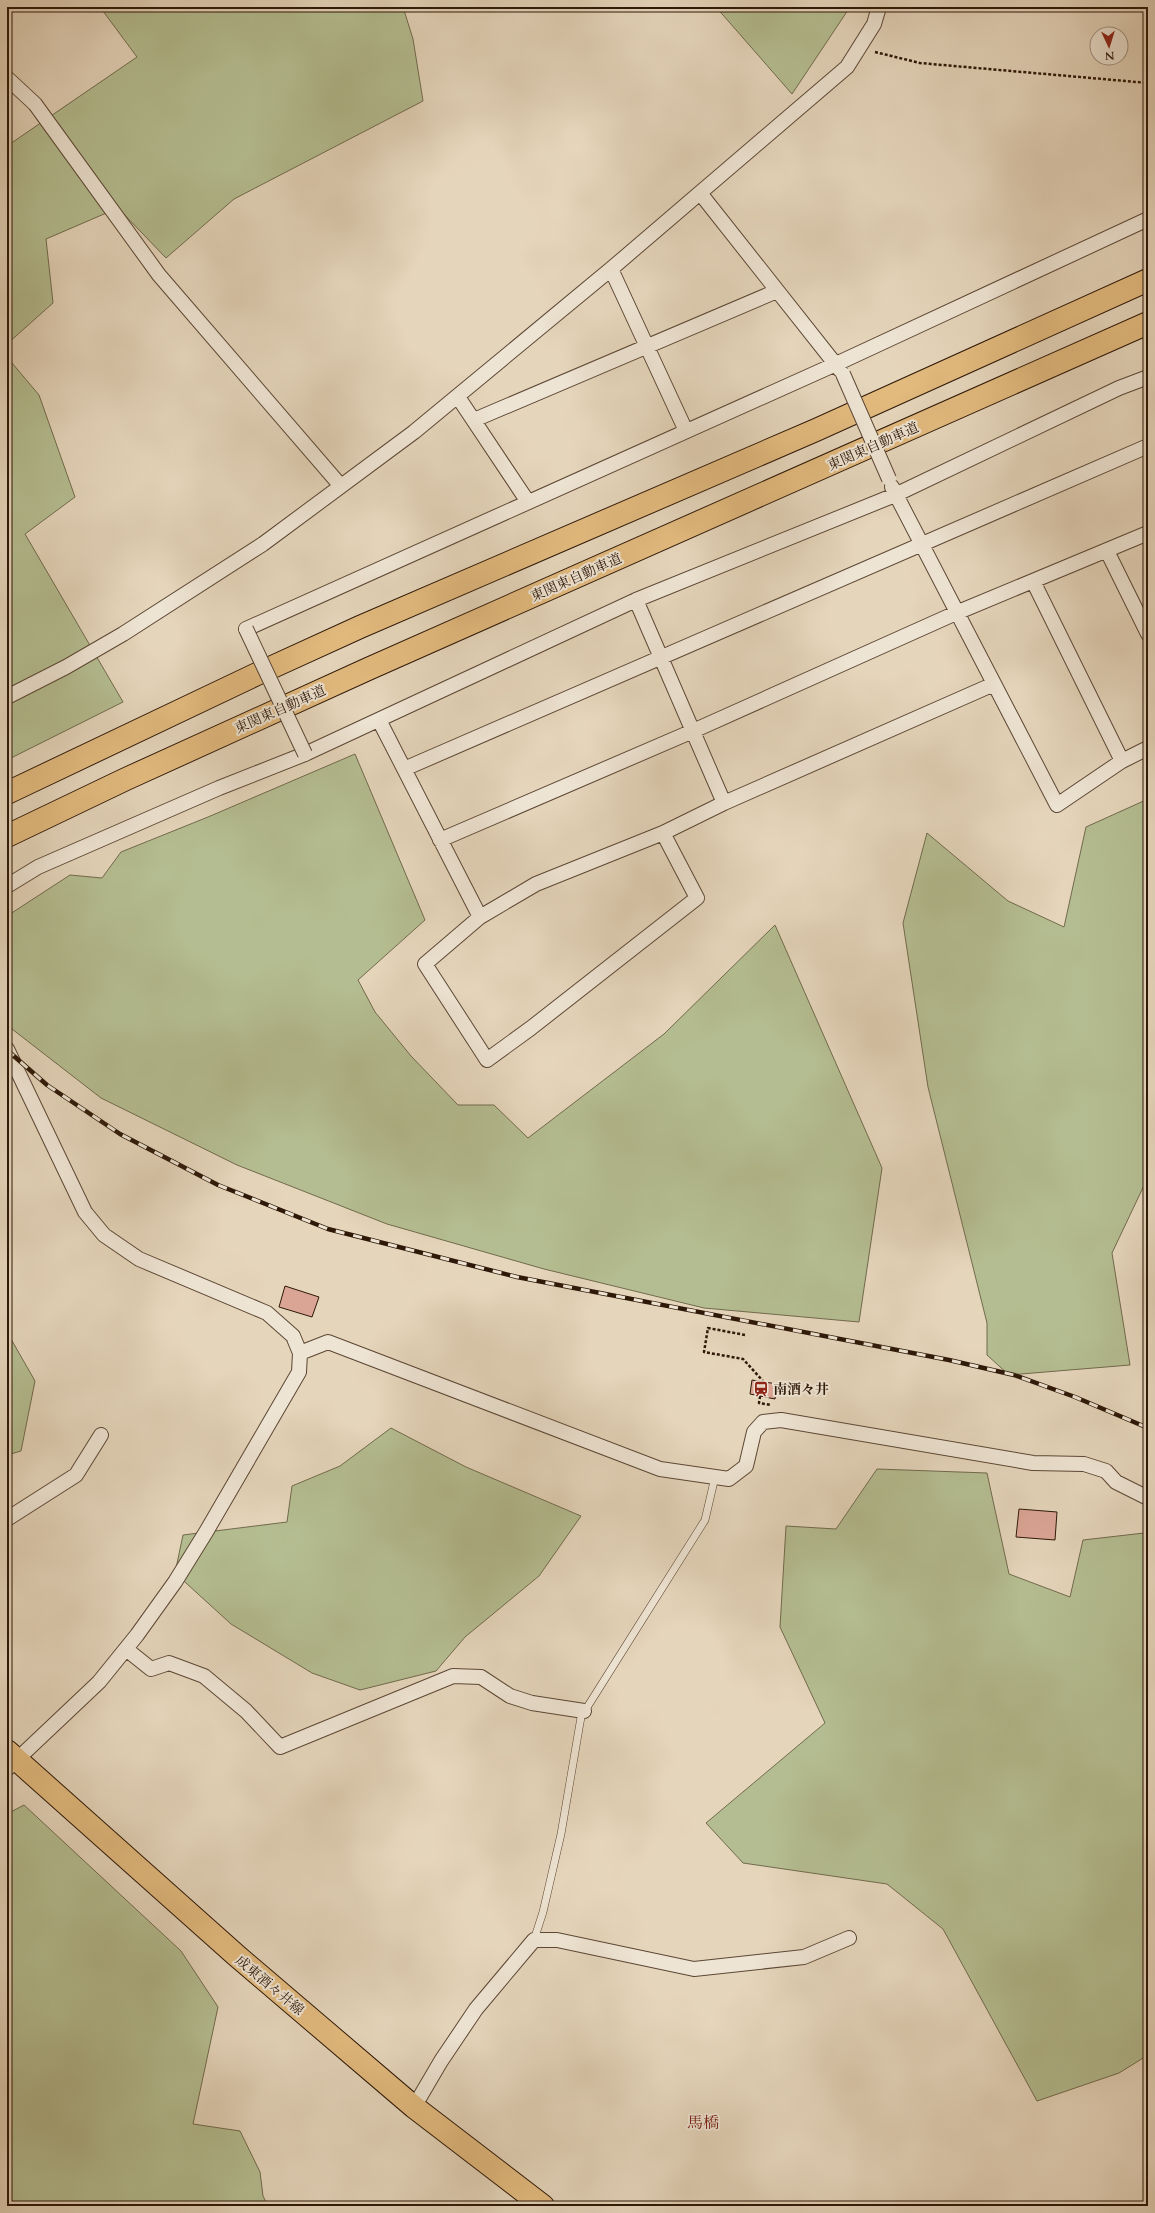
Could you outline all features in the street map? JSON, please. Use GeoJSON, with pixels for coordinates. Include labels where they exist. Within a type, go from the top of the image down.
{"type":"FeatureCollection","features":[{"type":"Feature","properties":{"kind":"main road"},"geometry":{"type":"LineString","coordinates":[[7,793],[257,674],[360,627],[816,430],[1148,280]]}},
{"type":"Feature","properties":{"kind":"main road","name":"東関東自動車道"},"geometry":{"type":"LineString","coordinates":[[7,836],[133,776],[361,672],[1148,324]]}},
{"type":"Feature","properties":{"kind":"main road","name":"成東酒々井線"},"geometry":{"type":"LineString","coordinates":[[10,1760],[236,1956],[414,2107],[543,2206]]}},
{"type":"Feature","properties":{"kind":"street"},"geometry":{"type":"LineString","coordinates":[[7,697],[66,667],[122,634],[263,544],[458,397],[847,68],[874,24],[879,7]]}},
{"type":"Feature","properties":{"kind":"street"},"geometry":{"type":"LineString","coordinates":[[7,78],[35,104],[159,275],[340,485]]}},
{"type":"Feature","properties":{"kind":"street"},"geometry":{"type":"LineString","coordinates":[[700,193],[839,369],[895,495],[1057,805],[1122,761],[1148,748]]}},
{"type":"Feature","properties":{"kind":"street"},"geometry":{"type":"LineString","coordinates":[[305,754],[246,629],[686,431],[839,369],[1148,219]]}},
{"type":"Feature","properties":{"kind":"street"},"geometry":{"type":"LineString","coordinates":[[611,269],[648,346],[686,431]]}},
{"type":"Feature","properties":{"kind":"street"},"geometry":{"type":"LineString","coordinates":[[474,420],[777,291]]}},
{"type":"Feature","properties":{"kind":"street"},"geometry":{"type":"LineString","coordinates":[[7,886],[38,867],[219,788],[305,754],[636,600],[895,495],[1119,388],[1148,377]]}},
{"type":"Feature","properties":{"kind":"street"},"geometry":{"type":"LineString","coordinates":[[458,397],[528,502]]}},
{"type":"Feature","properties":{"kind":"street"},"geometry":{"type":"LineString","coordinates":[[404,769],[1148,446]]}},
{"type":"Feature","properties":{"kind":"street"},"geometry":{"type":"LineString","coordinates":[[440,840],[693,732],[956,613],[1148,533]]}},
{"type":"Feature","properties":{"kind":"street"},"geometry":{"type":"LineString","coordinates":[[1107,551],[1147,628]]}},
{"type":"Feature","properties":{"kind":"street"},"geometry":{"type":"LineString","coordinates":[[1033,581],[1122,761]]}},
{"type":"Feature","properties":{"kind":"street"},"geometry":{"type":"LineString","coordinates":[[636,600],[724,803]]}},
{"type":"Feature","properties":{"kind":"street"},"geometry":{"type":"LineString","coordinates":[[663,833],[697,898],[532,1028],[487,1060],[425,964],[480,917],[536,884],[663,833],[724,803],[994,684]]}},
{"type":"Feature","properties":{"kind":"street"},"geometry":{"type":"LineString","coordinates":[[379,720],[480,917]]}},
{"type":"Feature","properties":{"kind":"street"},"geometry":{"type":"LineString","coordinates":[[7,1049],[85,1212],[104,1234],[139,1259],[267,1313],[293,1336],[300,1353],[299,1372],[206,1532],[175,1582],[126,1649],[99,1682],[10,1760]]}},
{"type":"Feature","properties":{"kind":"street"},"geometry":{"type":"LineString","coordinates":[[7,1070],[20,1077]]}},
{"type":"Feature","properties":{"kind":"street"},"geometry":{"type":"LineString","coordinates":[[300,1353],[328,1342],[660,1469],[729,1479],[746,1466],[754,1432],[763,1422],[781,1420],[1033,1464],[1084,1464],[1106,1471],[1116,1482],[1148,1498]]}},
{"type":"Feature","properties":{"kind":"street"},"geometry":{"type":"LineString","coordinates":[[7,1519],[76,1475],[101,1435]]}},
{"type":"Feature","properties":{"kind":"street"},"geometry":{"type":"LineString","coordinates":[[126,1649],[151,1669],[168,1663],[204,1676],[246,1711],[280,1747],[453,1676],[481,1677],[510,1696],[532,1703],[584,1711]]}},
{"type":"Feature","properties":{"kind":"street"},"geometry":{"type":"LineString","coordinates":[[414,2107],[441,2061],[476,2010],[534,1940],[557,1940],[694,1969],[804,1957],[849,1938]]}},
{"type":"Feature","properties":{"kind":"lane"},"geometry":{"type":"LineString","coordinates":[[534,1940],[543,1912],[561,1834],[581,1717],[705,1520],[715,1478]]}},
{"type":"Feature","properties":{"kind":"path"},"geometry":{"type":"LineString","coordinates":[[859,48],[920,63],[1148,83]]}},
{"type":"Feature","properties":{"kind":"path"},"geometry":{"type":"LineString","coordinates":[[745,1335],[708,1328],[704,1352],[743,1359],[763,1381]]}},
{"type":"Feature","properties":{"kind":"green space"},"geometry":{"type":"Polygon","coordinates":[[[100,7],[403,7],[413,39],[423,101],[234,199],[166,258],[118,208],[46,239],[53,303],[7,344],[7,146],[137,57],[100,7]]]}},
{"type":"Feature","properties":{"kind":"green space"},"geometry":{"type":"Polygon","coordinates":[[[716,7],[850,7],[792,94],[716,7]]]}},
{"type":"Feature","properties":{"kind":"green space"},"geometry":{"type":"Polygon","coordinates":[[[7,357],[39,395],[75,497],[25,534],[123,702],[7,760],[7,357]]]}},
{"type":"Feature","properties":{"kind":"green space"},"geometry":{"type":"Polygon","coordinates":[[[355,754],[425,920],[358,980],[375,1012],[411,1056],[458,1105],[494,1105],[528,1138],[664,1034],[775,925],[882,1168],[859,1322],[704,1308],[544,1269],[387,1224],[237,1165],[101,1098],[12,1029],[7,1018],[7,916],[70,875],[102,878],[121,852],[208,817],[355,754]]]}},
{"type":"Feature","properties":{"kind":"green space"},"geometry":{"type":"Polygon","coordinates":[[[1148,799],[1148,1177],[1112,1253],[1130,1365],[1009,1375],[987,1355],[987,1323],[928,1087],[903,923],[927,833],[1008,901],[1064,927],[1086,827],[1148,799]]]}},
{"type":"Feature","properties":{"kind":"green space"},"geometry":{"type":"Polygon","coordinates":[[[7,1332],[35,1381],[21,1451],[7,1455],[7,1332]]]}},
{"type":"Feature","properties":{"kind":"green space"},"geometry":{"type":"Polygon","coordinates":[[[391,1428],[466,1467],[581,1516],[539,1576],[465,1637],[436,1671],[360,1690],[312,1673],[231,1624],[175,1573],[183,1535],[287,1522],[292,1486],[340,1466],[391,1428]]]}},
{"type":"Feature","properties":{"kind":"green space"},"geometry":{"type":"Polygon","coordinates":[[[877,1469],[987,1473],[1009,1574],[1070,1597],[1083,1540],[1144,1533],[1148,1535],[1148,2055],[1119,2073],[1037,2101],[943,1929],[887,1884],[743,1863],[706,1823],[825,1723],[780,1627],[786,1526],[836,1529],[877,1469]]]}},
{"type":"Feature","properties":{"kind":"green space"},"geometry":{"type":"Polygon","coordinates":[[[24,1805],[181,1951],[218,2007],[193,2124],[240,2131],[260,2172],[263,2196],[268,2206],[7,2206],[7,1814],[24,1805]]]}},
{"type":"Feature","properties":{"kind":"building"},"geometry":{"type":"Polygon","coordinates":[[[285,1286],[319,1297],[312,1317],[279,1307],[285,1286]]]}},
{"type":"Feature","properties":{"kind":"building"},"geometry":{"type":"Polygon","coordinates":[[[752,1380],[777,1384],[775,1399],[750,1394],[752,1380]]]}},
{"type":"Feature","properties":{"kind":"building"},"geometry":{"type":"Polygon","coordinates":[[[1019,1509],[1057,1512],[1055,1540],[1016,1537],[1019,1509]]]}},
{"type":"Feature","properties":{"kind":"railway"},"geometry":{"type":"LineString","coordinates":[[7,1050],[47,1085],[120,1134],[218,1185],[328,1229],[517,1277],[949,1360],[1014,1375],[1075,1397],[1148,1428]]}},
{"type":"Feature","properties":{"kind":"place","name":"南酒々井"},"geometry":{"type":"Point","coordinates":[761,1389]}},
{"type":"Feature","properties":{"kind":"district","name":"馬橋"},"geometry":{"type":"Point","coordinates":[703,2122]}}]}
